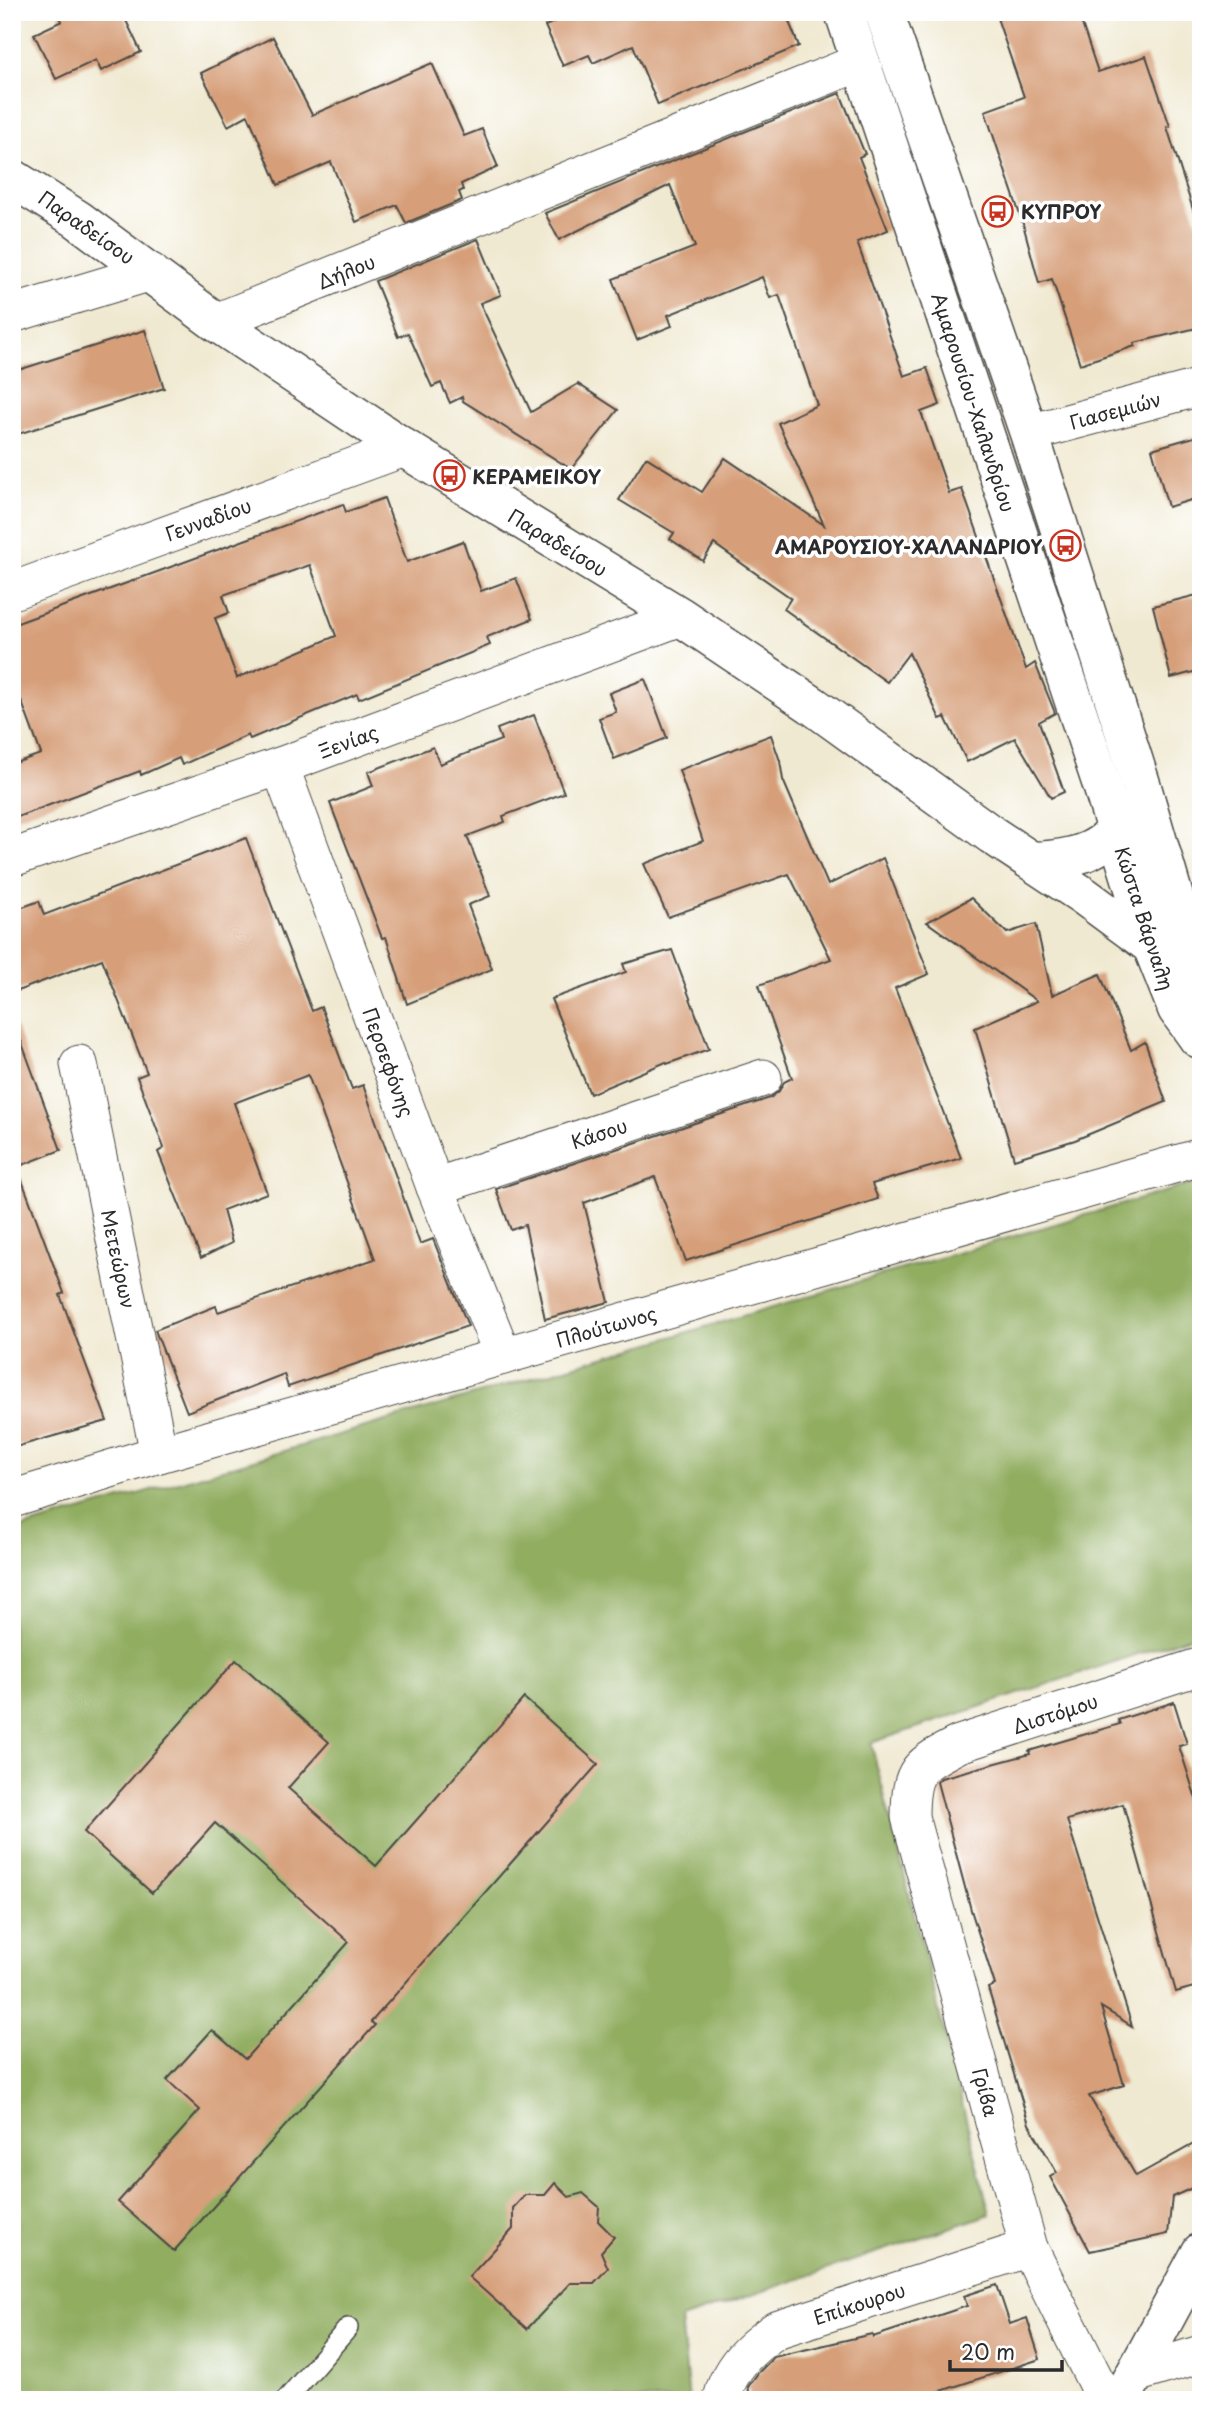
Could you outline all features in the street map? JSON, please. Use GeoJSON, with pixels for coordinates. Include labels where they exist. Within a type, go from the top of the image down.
{"type":"FeatureCollection","features":[{"type":"Feature","properties":{"kind":"street","name":"Αμαρουσίου-Χαλανδρίου"},"geometry":{"type":"LineString","coordinates":[[844,12],[1117,832]]}},
{"type":"Feature","properties":{"kind":"street","name":"Αμαρουσίου-Χαλανδρίου"},"geometry":{"type":"LineString","coordinates":[[884,12],[1029,433],[1142,787]]}},
{"type":"Feature","properties":{"kind":"street","name":"Δήλου"},"geometry":{"type":"LineString","coordinates":[[216,323],[862,62]]}},
{"type":"Feature","properties":{"kind":"street","name":"Παραδείσου"},"geometry":{"type":"LineString","coordinates":[[12,178],[76,219],[216,323],[404,448],[681,617],[813,705],[992,835],[1152,946]]}},
{"type":"Feature","properties":{"kind":"street"},"geometry":{"type":"LineString","coordinates":[[12,314],[150,272]]}},
{"type":"Feature","properties":{"kind":"street","name":"Γιασεμιών"},"geometry":{"type":"LineString","coordinates":[[1029,433],[1201,387]]}},
{"type":"Feature","properties":{"kind":"street","name":"Γενναδίου"},"geometry":{"type":"LineString","coordinates":[[12,591],[404,448]]}},
{"type":"Feature","properties":{"kind":"street","name":"Ξενίας"},"geometry":{"type":"LineString","coordinates":[[12,858],[280,766],[681,617]]}},
{"type":"Feature","properties":{"kind":"street","name":"Περσεφόνης"},"geometry":{"type":"LineString","coordinates":[[280,766],[435,1187],[503,1356]]}},
{"type":"Feature","properties":{"kind":"street"},"geometry":{"type":"LineString","coordinates":[[1033,861],[1059,860],[1081,855],[1100,845],[1117,832],[1142,787]]}},
{"type":"Feature","properties":{"kind":"street","name":"Κώστα Βάρναλη"},"geometry":{"type":"LineString","coordinates":[[1142,787],[1194,965],[1200,1040]]}},
{"type":"Feature","properties":{"kind":"street","name":"Κώστα Βάρναλη"},"geometry":{"type":"LineString","coordinates":[[1117,832],[1152,946],[1177,1009],[1200,1040]]}},
{"type":"Feature","properties":{"kind":"street","name":"Μετεώρων"},"geometry":{"type":"LineString","coordinates":[[79,1064],[159,1454]]}},
{"type":"Feature","properties":{"kind":"street","name":"Κάσου"},"geometry":{"type":"LineString","coordinates":[[435,1187],[763,1078]]}},
{"type":"Feature","properties":{"kind":"street","name":"Πλούτωνος"},"geometry":{"type":"LineString","coordinates":[[12,1499],[159,1454],[1201,1157]]}},
{"type":"Feature","properties":{"kind":"street","name":"Διστόμου"},"geometry":{"type":"LineString","coordinates":[[916,1772],[935,1757],[959,1744],[1201,1666]]}},
{"type":"Feature","properties":{"kind":"street","name":"Γρίβα"},"geometry":{"type":"LineString","coordinates":[[916,1772],[910,1794],[909,1816],[1029,2248],[1105,2400]]}},
{"type":"Feature","properties":{"kind":"street","name":"Επίκουρου"},"geometry":{"type":"LineString","coordinates":[[722,2400],[725,2385],[737,2364],[753,2345],[776,2330],[1029,2248]]}},
{"type":"Feature","properties":{"kind":"street"},"geometry":{"type":"LineString","coordinates":[[1128,2387],[1201,2252]]}},
{"type":"Feature","properties":{"kind":"street"},"geometry":{"type":"LineString","coordinates":[[1128,2387],[1201,2354]]}},
{"type":"Feature","properties":{"kind":"lane"},"geometry":{"type":"LineString","coordinates":[[286,2400],[348,2328]]}},
{"type":"Feature","properties":{"kind":"green space"},"geometry":{"type":"Polygon","coordinates":[[[1201,1181],[1201,1633],[871,1743],[990,2214],[681,2319],[689,2400],[12,2400],[12,1531],[1201,1181]]]}},
{"type":"Feature","properties":{"kind":"building"},"geometry":{"type":"Polygon","coordinates":[[[58,12],[122,12],[141,52],[101,71],[96,60],[56,79],[34,34],[62,21],[58,12]]]}},
{"type":"Feature","properties":{"kind":"building"},"geometry":{"type":"Polygon","coordinates":[[[575,12],[785,12],[799,46],[658,105],[633,45],[593,63],[589,55],[563,66],[545,26],[575,12]]]}},
{"type":"Feature","properties":{"kind":"building"},"geometry":{"type":"Polygon","coordinates":[[[995,12],[1078,12],[1098,72],[1146,56],[1170,126],[1167,127],[1201,235],[1201,327],[1134,343],[1135,346],[1080,364],[1052,279],[1039,283],[1023,224],[985,111],[1024,97],[995,12]]]}},
{"type":"Feature","properties":{"kind":"building"},"geometry":{"type":"Polygon","coordinates":[[[273,37],[312,115],[432,63],[464,136],[482,129],[498,167],[461,184],[463,190],[459,192],[462,200],[406,223],[397,205],[356,222],[331,162],[278,185],[248,115],[228,126],[201,73],[273,37]]]}},
{"type":"Feature","properties":{"kind":"building"},"geometry":{"type":"Polygon","coordinates":[[[840,93],[865,154],[859,157],[888,230],[857,242],[904,376],[927,368],[940,405],[921,412],[949,493],[962,489],[1026,669],[1035,663],[1055,713],[1039,722],[1064,792],[1051,798],[1015,738],[967,762],[945,717],[940,719],[909,653],[887,682],[784,609],[791,598],[714,544],[703,561],[670,539],[674,533],[619,500],[646,457],[702,492],[725,458],[824,525],[778,423],[817,405],[779,295],[770,298],[762,277],[668,315],[672,326],[637,340],[613,279],[695,247],[670,185],[559,240],[545,213],[840,93]]]}},
{"type":"Feature","properties":{"kind":"building"},"geometry":{"type":"Polygon","coordinates":[[[478,239],[501,295],[480,303],[531,412],[578,384],[618,410],[571,469],[463,401],[462,397],[450,403],[441,383],[432,387],[408,333],[398,337],[375,281],[478,239]]]}},
{"type":"Feature","properties":{"kind":"building"},"geometry":{"type":"Polygon","coordinates":[[[145,330],[164,388],[12,436],[12,372],[145,330]]]}},
{"type":"Feature","properties":{"kind":"building"},"geometry":{"type":"Polygon","coordinates":[[[1201,435],[1201,497],[1168,507],[1152,449],[1201,435]]]}},
{"type":"Feature","properties":{"kind":"building"},"geometry":{"type":"Polygon","coordinates":[[[384,498],[407,562],[463,541],[481,591],[516,578],[532,619],[487,637],[490,645],[359,699],[357,694],[250,739],[248,735],[182,765],[179,758],[141,775],[140,771],[12,819],[12,764],[41,754],[12,675],[12,625],[343,504],[346,512],[384,498]],[[310,565],[223,595],[229,613],[215,618],[237,678],[336,636],[310,565]]]}},
{"type":"Feature","properties":{"kind":"building"},"geometry":{"type":"Polygon","coordinates":[[[1201,594],[1201,670],[1171,678],[1153,606],[1201,594]]]}},
{"type":"Feature","properties":{"kind":"building"},"geometry":{"type":"Polygon","coordinates":[[[645,679],[667,738],[614,759],[599,718],[616,712],[609,693],[645,679]]]}},
{"type":"Feature","properties":{"kind":"building"},"geometry":{"type":"Polygon","coordinates":[[[534,715],[564,793],[503,816],[505,822],[467,836],[490,896],[468,905],[492,969],[407,1004],[386,937],[382,938],[330,803],[373,786],[368,772],[433,747],[440,764],[501,740],[497,729],[534,715]]]}},
{"type":"Feature","properties":{"kind":"building"},"geometry":{"type":"Polygon","coordinates":[[[771,735],[783,780],[828,885],[883,858],[929,974],[895,988],[961,1158],[872,1184],[878,1199],[686,1261],[655,1177],[584,1203],[609,1302],[545,1319],[525,1225],[511,1230],[496,1189],[770,1098],[779,1091],[784,1082],[792,1078],[759,985],[831,959],[789,874],[668,917],[644,864],[703,841],[679,770],[771,735]]]}},
{"type":"Feature","properties":{"kind":"building"},"geometry":{"type":"Polygon","coordinates":[[[246,838],[312,1011],[321,1007],[352,1089],[363,1085],[420,1244],[433,1239],[468,1326],[288,1387],[284,1374],[187,1412],[155,1330],[216,1306],[218,1312],[375,1259],[308,1075],[234,1103],[267,1193],[223,1210],[232,1243],[201,1258],[158,1152],[164,1148],[137,1077],[147,1073],[102,959],[12,993],[12,911],[39,901],[44,915],[246,838]]]}},
{"type":"Feature","properties":{"kind":"building"},"geometry":{"type":"Polygon","coordinates":[[[971,898],[1007,933],[1036,924],[1052,995],[1100,974],[1131,1050],[1145,1042],[1166,1102],[1075,1140],[1014,1159],[975,1028],[1037,1001],[927,922],[971,898]]]}},
{"type":"Feature","properties":{"kind":"building"},"geometry":{"type":"Polygon","coordinates":[[[672,950],[709,1049],[667,1064],[666,1062],[590,1094],[551,999],[626,972],[623,964],[672,950]]]}},
{"type":"Feature","properties":{"kind":"building"},"geometry":{"type":"Polygon","coordinates":[[[16,1027],[61,1150],[17,1167],[64,1293],[60,1295],[107,1421],[12,1448],[12,1028],[16,1027]]]}},
{"type":"Feature","properties":{"kind":"building"},"geometry":{"type":"Polygon","coordinates":[[[236,1660],[329,1742],[288,1788],[376,1866],[524,1698],[598,1764],[371,2022],[375,2025],[174,2251],[118,2202],[200,2110],[167,2080],[212,2030],[245,2059],[349,1942],[215,1823],[152,1893],[84,1832],[236,1660]]]}},
{"type":"Feature","properties":{"kind":"building"},"geometry":{"type":"Polygon","coordinates":[[[1174,1702],[1187,1744],[1179,1746],[1201,1814],[1201,1985],[1176,1992],[1123,1804],[1067,1820],[1132,2026],[1101,2007],[1124,2085],[1089,2096],[1136,2176],[1201,2140],[1201,2184],[1172,2197],[1168,2234],[1090,2251],[1050,2177],[1057,2173],[1029,2124],[988,1988],[995,1985],[971,1910],[937,1782],[941,1778],[1030,1754],[1029,1751],[1120,1724],[1118,1720],[1174,1702]]]}},
{"type":"Feature","properties":{"kind":"building"},"geometry":{"type":"Polygon","coordinates":[[[555,2183],[569,2197],[583,2193],[599,2207],[598,2221],[614,2237],[601,2252],[608,2268],[594,2283],[570,2283],[527,2329],[469,2277],[513,2229],[513,2208],[525,2195],[545,2195],[555,2183]]]}},
{"type":"Feature","properties":{"kind":"building"},"geometry":{"type":"Polygon","coordinates":[[[997,2285],[1010,2324],[1027,2318],[1040,2359],[913,2400],[751,2400],[748,2387],[774,2357],[872,2334],[873,2337],[967,2306],[964,2296],[997,2285]]]}},
{"type":"Feature","properties":{"kind":"place","name":"ΚΥΠΡΟΥ"},"geometry":{"type":"Point","coordinates":[998,211]}},
{"type":"Feature","properties":{"kind":"place","name":"ΚΕΡΑΜΕΙΚΟΥ"},"geometry":{"type":"Point","coordinates":[449,476]}},
{"type":"Feature","properties":{"kind":"place","name":"ΑΜΑΡΟΥΣΙΟΥ-ΧΑΛΑΝΔΡΙΟΥ"},"geometry":{"type":"Point","coordinates":[1065,546]}}]}
